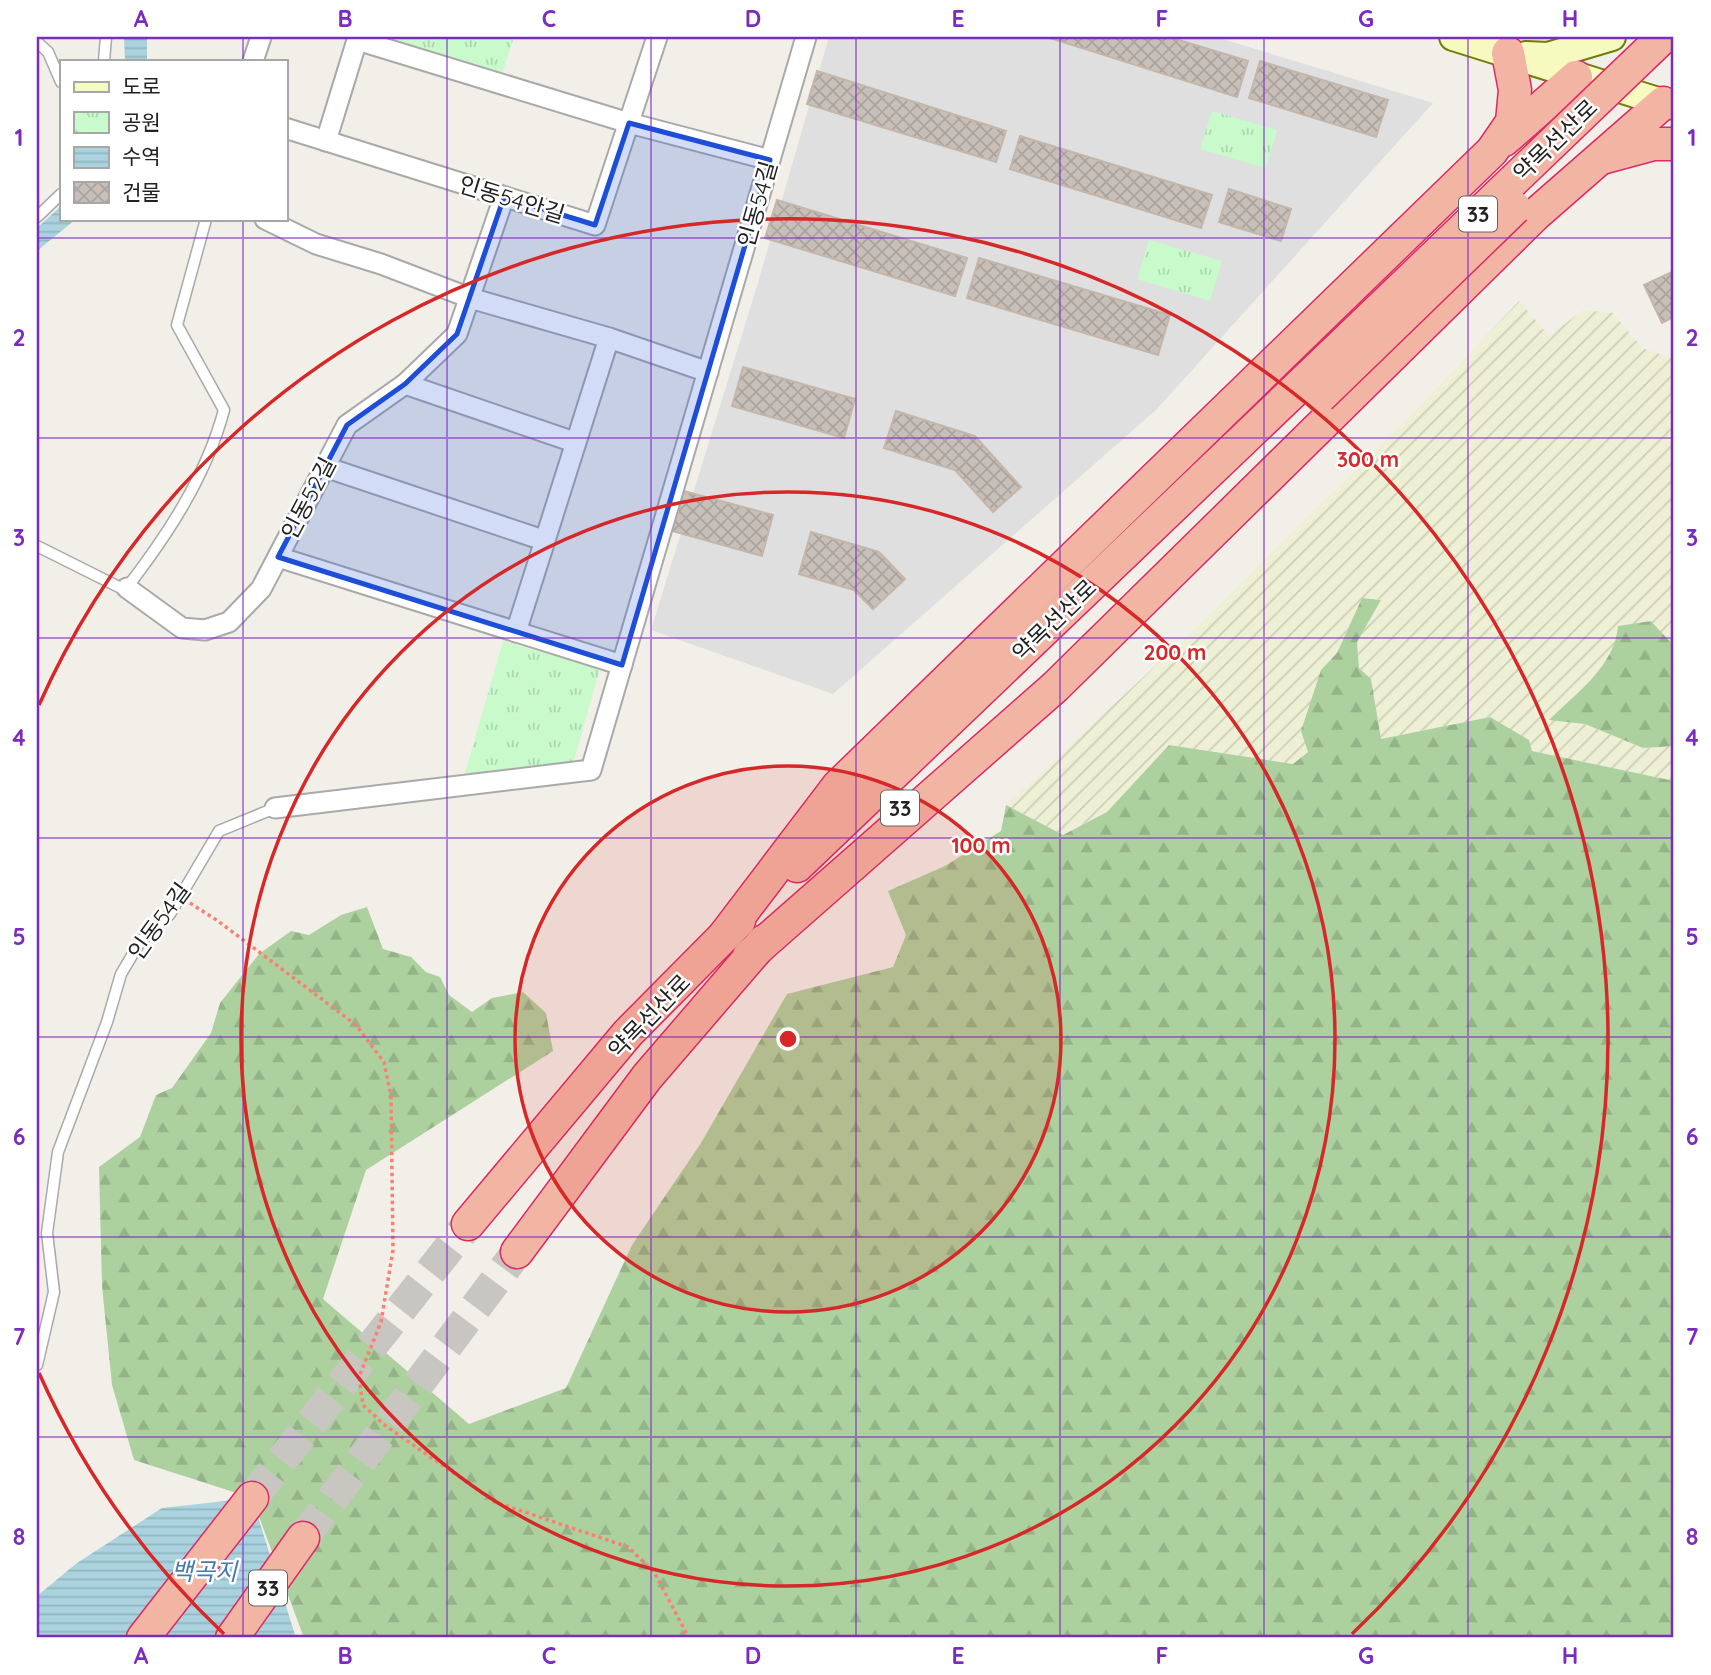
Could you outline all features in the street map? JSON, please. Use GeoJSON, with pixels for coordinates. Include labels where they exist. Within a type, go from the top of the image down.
{"type":"FeatureCollection","features":[{"type":"Feature","properties":{"kind":"highway","name":"약목선산로"},"geometry":{"type":"LineString","coordinates":[[517,1252],[647,1077],[749,956],[1663,37]]}},
{"type":"Feature","properties":{"kind":"highway"},"geometry":{"type":"LineString","coordinates":[[1492,151],[1512,122],[1515,90],[1508,53]]}},
{"type":"Feature","properties":{"kind":"highway","name":"약목선산로"},"geometry":{"type":"LineString","coordinates":[[468,1224],[628,1033],[724,936],[1674,55]]}},
{"type":"Feature","properties":{"kind":"highway"},"geometry":{"type":"LineString","coordinates":[[724,936],[838,786],[1492,151],[1576,77]]}},
{"type":"Feature","properties":{"kind":"highway"},"geometry":{"type":"LineString","coordinates":[[749,956],[1055,687],[1535,215],[1597,159],[1670,101]]}},
{"type":"Feature","properties":{"kind":"highway"},"geometry":{"type":"LineString","coordinates":[[1597,159],[1653,144],[1674,144]]}},
{"type":"Feature","properties":{"kind":"highway"},"geometry":{"type":"LineString","coordinates":[[143,1638],[252,1498]]}},
{"type":"Feature","properties":{"kind":"highway","name":"33"},"geometry":{"type":"LineString","coordinates":[[232,1638],[303,1538]]}},
{"type":"Feature","properties":{"kind":"main road"},"geometry":{"type":"LineString","coordinates":[[1453,37],[1576,77],[1670,101]]}},
{"type":"Feature","properties":{"kind":"main road"},"geometry":{"type":"LineString","coordinates":[[1508,53],[1548,56],[1612,37]]}},
{"type":"Feature","properties":{"kind":"main road"},"geometry":{"type":"LineString","coordinates":[[1576,77],[1628,37]]}},
{"type":"Feature","properties":{"kind":"street"},"geometry":{"type":"LineString","coordinates":[[253,60],[261,37]]}},
{"type":"Feature","properties":{"kind":"street","name":"인동54안길"},"geometry":{"type":"LineString","coordinates":[[287,129],[595,225],[657,37]]}},
{"type":"Feature","properties":{"kind":"street","name":"인동54길"},"geometry":{"type":"LineString","coordinates":[[275,808],[592,770],[806,37]]}},
{"type":"Feature","properties":{"kind":"street"},"geometry":{"type":"LineString","coordinates":[[326,141],[358,38],[629,123],[770,160]]}},
{"type":"Feature","properties":{"kind":"street"},"geometry":{"type":"LineString","coordinates":[[470,298],[504,197]]}},
{"type":"Feature","properties":{"kind":"street"},"geometry":{"type":"LineString","coordinates":[[267,220],[316,244],[380,264],[470,298],[609,338],[708,372]]}},
{"type":"Feature","properties":{"kind":"street","name":"인동52길"},"geometry":{"type":"LineString","coordinates":[[127,588],[182,628],[205,630],[229,622],[261,589],[347,425],[405,384],[457,334],[470,298]]}},
{"type":"Feature","properties":{"kind":"street"},"geometry":{"type":"LineString","coordinates":[[516,632],[609,338]]}},
{"type":"Feature","properties":{"kind":"street"},"geometry":{"type":"LineString","coordinates":[[405,384],[575,442]]}},
{"type":"Feature","properties":{"kind":"street"},"geometry":{"type":"LineString","coordinates":[[324,467],[543,540]]}},
{"type":"Feature","properties":{"kind":"street"},"geometry":{"type":"LineString","coordinates":[[278,557],[622,665]]}},
{"type":"Feature","properties":{"kind":"lane"},"geometry":{"type":"LineString","coordinates":[[104,60],[106,37]]}},
{"type":"Feature","properties":{"kind":"lane"},"geometry":{"type":"LineString","coordinates":[[37,42],[48,52],[60,80]]}},
{"type":"Feature","properties":{"kind":"lane"},"geometry":{"type":"LineString","coordinates":[[37,217],[60,195]]}},
{"type":"Feature","properties":{"kind":"lane"},"geometry":{"type":"LineString","coordinates":[[127,588],[164,539],[215,444],[224,410],[177,325],[206,220]]}},
{"type":"Feature","properties":{"kind":"lane","name":"인동52길"},"geometry":{"type":"LineString","coordinates":[[37,546],[127,588]]}},
{"type":"Feature","properties":{"kind":"lane","name":"인동54길"},"geometry":{"type":"LineString","coordinates":[[37,1365],[54,1292],[47,1233],[58,1152],[107,1022],[121,974],[140,942],[170,914],[219,831],[275,808]]}},
{"type":"Feature","properties":{"kind":"path"},"geometry":{"type":"LineString","coordinates":[[180,897],[218,921],[356,1026],[374,1046],[389,1072],[393,1250],[381,1322],[359,1377],[363,1405],[383,1424],[495,1502],[628,1547],[654,1572],[689,1638]]}},
{"type":"Feature","properties":{"kind":"highlighted area"},"geometry":{"type":"Polygon","coordinates":[[[629,123],[770,160],[622,665],[278,557],[347,425],[405,384],[457,334],[504,197],[595,225],[629,123]]]}},
{"type":"Feature","properties":{"kind":"shaded area"},"geometry":{"type":"Polygon","coordinates":[[[829,37],[1216,37],[1433,103],[1157,409],[833,694],[651,630],[757,286],[829,37]]]}},
{"type":"Feature","properties":{"kind":"green space"},"geometry":{"type":"Polygon","coordinates":[[[383,37],[514,37],[502,74],[383,37]]]}},
{"type":"Feature","properties":{"kind":"green space"},"geometry":{"type":"Polygon","coordinates":[[[1212,111],[1277,130],[1266,168],[1200,149],[1212,111]]]}},
{"type":"Feature","properties":{"kind":"green space"},"geometry":{"type":"Polygon","coordinates":[[[1149,240],[1222,261],[1210,301],[1137,279],[1149,240]]]}},
{"type":"Feature","properties":{"kind":"green space"},"geometry":{"type":"Polygon","coordinates":[[[1519,301],[1549,336],[1583,310],[1613,313],[1642,348],[1674,359],[1674,646],[1651,622],[1617,639],[1604,665],[1550,719],[1585,724],[1643,748],[1674,746],[1674,781],[1532,751],[1490,717],[1381,739],[1371,679],[1359,668],[1357,642],[1381,600],[1362,598],[1337,653],[1321,670],[1308,752],[1293,764],[1169,745],[1107,812],[1062,835],[1006,805],[1182,641],[1416,410],[1519,301]]]}},
{"type":"Feature","properties":{"kind":"green space"},"geometry":{"type":"Polygon","coordinates":[[[1362,598],[1381,600],[1357,642],[1359,668],[1371,679],[1381,739],[1490,717],[1529,740],[1532,751],[1674,781],[1674,1638],[304,1638],[252,1498],[134,1460],[112,1385],[102,1286],[99,1167],[140,1137],[156,1095],[172,1088],[211,1033],[220,1003],[259,954],[291,931],[309,935],[341,915],[367,907],[383,949],[411,957],[426,972],[440,977],[449,995],[472,1012],[492,998],[523,992],[546,1013],[553,1051],[366,1170],[323,1299],[469,1424],[566,1388],[632,1245],[701,1143],[787,994],[893,967],[906,935],[888,891],[945,866],[1001,831],[1006,805],[1063,835],[1107,812],[1169,745],[1293,764],[1308,752],[1301,731],[1321,670],[1337,653],[1362,598]]]}},
{"type":"Feature","properties":{"kind":"green space"},"geometry":{"type":"Polygon","coordinates":[[[1651,621],[1674,646],[1674,746],[1643,748],[1585,724],[1549,720],[1602,666],[1610,654],[1618,626],[1651,621]]]}},
{"type":"Feature","properties":{"kind":"green space"},"geometry":{"type":"Polygon","coordinates":[[[503,641],[600,669],[573,764],[461,787],[503,641]]]}},
{"type":"Feature","properties":{"kind":"water"},"geometry":{"type":"Polygon","coordinates":[[[124,37],[147,37],[147,60],[125,60],[124,37]]]}},
{"type":"Feature","properties":{"kind":"water"},"geometry":{"type":"Polygon","coordinates":[[[60,207],[60,220],[75,220],[37,251],[37,228],[60,207]]]}},
{"type":"Feature","properties":{"kind":"water","name":"백곡지"},"geometry":{"type":"Polygon","coordinates":[[[252,1498],[296,1638],[37,1638],[37,1596],[77,1563],[162,1508],[252,1498]]]}},
{"type":"Feature","properties":{"kind":"building"},"geometry":{"type":"Polygon","coordinates":[[[1047,37],[1169,37],[1248,61],[1237,97],[1047,37]]]}},
{"type":"Feature","properties":{"kind":"building"},"geometry":{"type":"Polygon","coordinates":[[[1260,61],[1388,100],[1376,137],[1249,98],[1260,61]]]}},
{"type":"Feature","properties":{"kind":"building"},"geometry":{"type":"Polygon","coordinates":[[[817,71],[1006,131],[996,162],[807,104],[817,71]]]}},
{"type":"Feature","properties":{"kind":"building"},"geometry":{"type":"Polygon","coordinates":[[[1020,136],[1212,195],[1201,228],[1010,169],[1020,136]]]}},
{"type":"Feature","properties":{"kind":"building"},"geometry":{"type":"Polygon","coordinates":[[[1229,189],[1291,209],[1281,241],[1219,222],[1229,189]]]}},
{"type":"Feature","properties":{"kind":"building"},"geometry":{"type":"Polygon","coordinates":[[[777,200],[967,258],[955,296],[765,238],[777,200]]]}},
{"type":"Feature","properties":{"kind":"building"},"geometry":{"type":"Polygon","coordinates":[[[979,258],[1170,315],[1158,355],[967,298],[979,258]]]}},
{"type":"Feature","properties":{"kind":"building"},"geometry":{"type":"Polygon","coordinates":[[[1674,271],[1674,317],[1662,323],[1644,285],[1674,271]]]}},
{"type":"Feature","properties":{"kind":"building"},"geometry":{"type":"Polygon","coordinates":[[[743,367],[855,399],[844,438],[732,406],[743,367]]]}},
{"type":"Feature","properties":{"kind":"building"},"geometry":{"type":"Polygon","coordinates":[[[896,411],[975,436],[1021,487],[993,512],[955,470],[884,448],[896,411]]]}},
{"type":"Feature","properties":{"kind":"building"},"geometry":{"type":"Polygon","coordinates":[[[680,490],[773,515],[762,556],[669,530],[680,490]]]}},
{"type":"Feature","properties":{"kind":"building"},"geometry":{"type":"Polygon","coordinates":[[[811,532],[879,552],[905,579],[873,609],[854,590],[799,574],[811,532]]]}},
{"type":"Feature","properties":{"kind":"tunnel"},"geometry":{"type":"LineString","coordinates":[[252,1498],[468,1224]]}},
{"type":"Feature","properties":{"kind":"tunnel"},"geometry":{"type":"LineString","coordinates":[[303,1538],[517,1252]]}}]}
